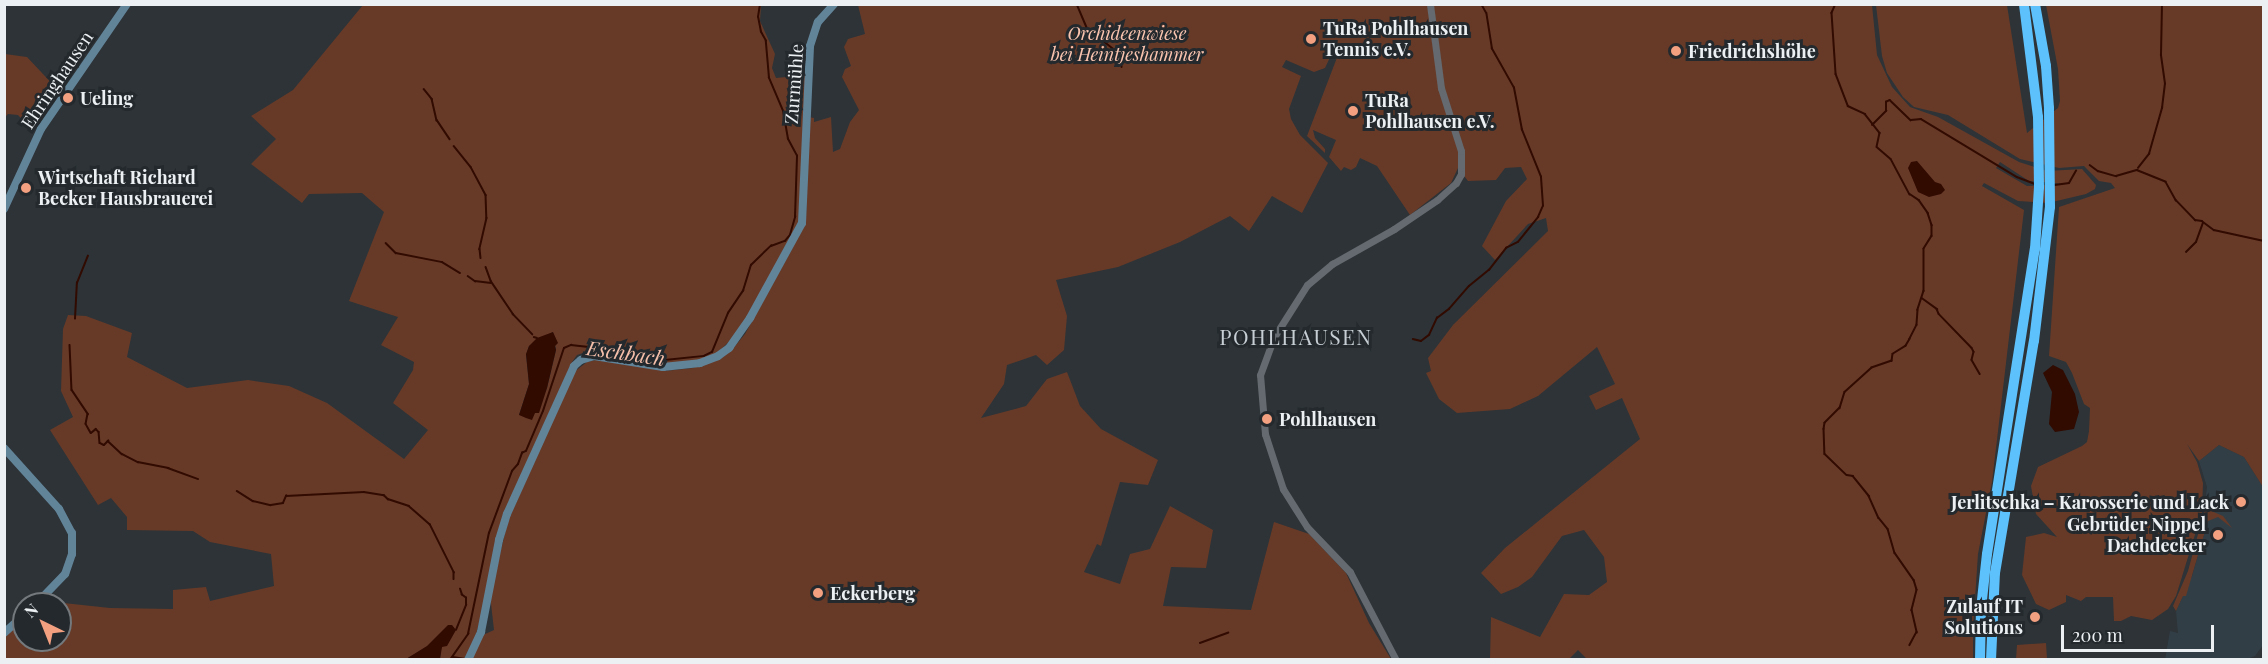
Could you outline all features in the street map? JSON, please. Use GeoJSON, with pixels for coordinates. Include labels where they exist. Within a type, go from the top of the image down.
{"type":"FeatureCollection","features":[{"type":"Feature","properties":{"kind":"highway"},"geometry":{"type":"LineString","coordinates":[[1980,660],[1981,609],[1987,554],[2035,249],[2039,187],[2038,117],[2024,4]]}},
{"type":"Feature","properties":{"kind":"highway"},"geometry":{"type":"LineString","coordinates":[[1991,660],[1995,573],[2046,259],[2050,198],[2049,108],[2046,66],[2035,4]]}},
{"type":"Feature","properties":{"kind":"main road","name":"Ehringhausen"},"geometry":{"type":"LineString","coordinates":[[4,209],[38,135],[126,4]]}},
{"type":"Feature","properties":{"kind":"main road","name":"Zurmühle"},"geometry":{"type":"LineString","coordinates":[[469,658],[481,632],[499,540],[507,514],[572,369],[581,360],[594,356],[663,367],[685,366],[713,358],[733,345],[750,318],[802,223],[811,41],[819,20],[834,4]]}},
{"type":"Feature","properties":{"kind":"main road"},"geometry":{"type":"LineString","coordinates":[[4,448],[59,509],[72,533],[72,554],[65,574],[48,592]]}},
{"type":"Feature","properties":{"kind":"street"},"geometry":{"type":"LineString","coordinates":[[1396,660],[1350,572],[1297,514],[1279,479],[1268,447],[1263,421],[1260,375],[1274,337],[1306,285],[1320,272],[1414,216],[1456,183],[1462,164],[1441,88],[1431,4]]}},
{"type":"Feature","properties":{"kind":"shaded area"},"geometry":{"type":"Polygon","coordinates":[[[1917,161],[1935,182],[1941,184],[1945,190],[1941,194],[1929,197],[1918,192],[1908,168],[1911,162],[1917,161]]]}},
{"type":"Feature","properties":{"kind":"shaded area"},"geometry":{"type":"Polygon","coordinates":[[[553,332],[558,343],[555,346],[547,388],[539,413],[535,413],[532,420],[519,415],[529,384],[526,354],[529,346],[537,338],[553,332]]]}},
{"type":"Feature","properties":{"kind":"shaded area"},"geometry":{"type":"Polygon","coordinates":[[[2053,365],[2063,370],[2075,394],[2079,412],[2074,429],[2055,432],[2049,424],[2052,392],[2043,373],[2053,365]]]}},
{"type":"Feature","properties":{"kind":"shaded area"},"geometry":{"type":"Polygon","coordinates":[[[2219,445],[2244,457],[2263,487],[2263,645],[2255,656],[2247,659],[2165,660],[2170,631],[2178,633],[2176,611],[2192,576],[2208,521],[2204,512],[2207,487],[2199,461],[2219,445]]]}},
{"type":"Feature","properties":{"kind":"shaded area"},"geometry":{"type":"Polygon","coordinates":[[[448,625],[452,625],[456,630],[447,646],[442,647],[440,659],[406,659],[427,646],[448,625]]]}},
{"type":"Feature","properties":{"kind":"green space"},"geometry":{"type":"Polygon","coordinates":[[[363,5],[761,5],[760,21],[775,54],[772,68],[776,78],[806,75],[799,221],[739,332],[716,354],[695,361],[664,364],[586,352],[577,355],[510,501],[475,639],[464,659],[440,659],[441,649],[450,625],[427,647],[406,659],[5,660],[5,637],[12,630],[12,652],[72,652],[72,604],[110,608],[173,609],[173,590],[206,587],[210,601],[274,586],[271,554],[210,542],[193,531],[127,530],[127,517],[111,498],[98,505],[50,430],[73,417],[61,391],[63,329],[68,315],[86,316],[132,333],[127,357],[187,388],[248,380],[289,386],[327,403],[404,459],[428,430],[393,403],[413,370],[414,362],[381,345],[398,317],[349,301],[384,212],[362,193],[309,194],[302,203],[251,164],[276,139],[251,116],[293,90],[363,5]],[[553,332],[529,346],[526,355],[529,384],[519,415],[535,413],[547,388],[556,350],[553,332]]]}},
{"type":"Feature","properties":{"kind":"green space","name":"Orchideenwiese bei Heintjeshammer"},"geometry":{"type":"Polygon","coordinates":[[[858,5],[1872,5],[1877,55],[1892,87],[1910,107],[1938,117],[2019,162],[2047,171],[2082,169],[2096,185],[2095,189],[2086,194],[2048,203],[2018,201],[1984,183],[1982,186],[2024,210],[1992,482],[1978,554],[1973,659],[1588,660],[1578,650],[1569,659],[1490,659],[1491,617],[1540,637],[1564,594],[1589,595],[1607,582],[1604,557],[1584,530],[1562,536],[1532,577],[1518,587],[1501,594],[1481,573],[1505,548],[1640,439],[1622,398],[1596,410],[1589,396],[1615,384],[1597,347],[1538,396],[1510,409],[1457,413],[1439,399],[1426,373],[1431,371],[1428,358],[1453,325],[1548,231],[1546,218],[1528,224],[1495,260],[1482,246],[1506,201],[1527,179],[1521,167],[1505,168],[1496,180],[1468,181],[1458,168],[1451,183],[1410,215],[1377,166],[1360,158],[1356,167],[1351,170],[1344,167],[1341,171],[1329,157],[1336,140],[1313,130],[1315,138],[1325,149],[1325,153],[1307,136],[1338,55],[1332,53],[1325,68],[1314,72],[1286,60],[1282,67],[1301,76],[1289,109],[1291,119],[1300,135],[1328,163],[1302,213],[1272,196],[1249,231],[1230,216],[1180,242],[1118,267],[1056,280],[1067,316],[1064,350],[1047,365],[1036,355],[1007,365],[1004,384],[981,418],[1026,406],[1047,379],[1067,372],[1080,406],[1101,429],[1158,460],[1148,485],[1120,482],[1101,546],[1097,544],[1084,572],[1120,584],[1130,554],[1150,549],[1170,506],[1213,530],[1206,568],[1171,567],[1163,606],[1251,610],[1274,522],[1309,534],[1346,573],[1369,623],[1391,659],[471,660],[483,635],[494,630],[490,595],[508,521],[574,372],[587,362],[596,360],[665,371],[693,368],[731,351],[745,334],[792,249],[806,217],[809,117],[814,118],[814,122],[831,117],[833,152],[840,149],[850,122],[859,110],[842,77],[845,69],[851,66],[844,47],[848,39],[865,34],[858,5]],[[2000,162],[1996,168],[2027,186],[2066,184],[2029,181],[2000,162]]]}},
{"type":"Feature","properties":{"kind":"green space"},"geometry":{"type":"Polygon","coordinates":[[[1876,5],[2007,5],[2027,133],[2058,108],[2060,101],[2058,69],[2046,5],[2263,5],[2263,487],[2244,457],[2219,445],[2199,461],[2187,444],[2197,462],[2203,483],[2202,512],[2176,596],[2168,609],[2152,620],[2131,616],[2121,621],[2114,621],[2113,597],[2086,597],[2081,601],[2066,595],[2066,602],[2049,610],[2036,604],[2022,575],[2026,537],[2044,533],[2057,537],[2036,514],[2031,486],[2038,467],[2082,446],[2087,442],[2089,431],[2090,408],[2084,404],[2072,373],[2066,362],[2049,356],[2059,207],[2115,188],[2111,183],[2099,181],[2084,166],[2059,168],[2020,159],[1948,115],[1914,107],[1903,97],[1887,73],[1882,56],[1876,5]]]}},
{"type":"Feature","properties":{"kind":"green space"},"geometry":{"type":"Polygon","coordinates":[[[5,54],[27,57],[58,90],[56,98],[40,120],[26,124],[18,115],[8,114],[5,117],[5,54]]]}},
{"type":"Feature","properties":{"kind":"green space"},"geometry":{"type":"Polygon","coordinates":[[[2209,510],[2223,516],[2232,528],[2218,517],[2208,521],[2186,596],[2183,596],[2176,611],[2173,606],[2188,571],[2204,512],[2209,510]]]}},
{"type":"Feature","properties":{"kind":"green space"},"geometry":{"type":"Polygon","coordinates":[[[2046,643],[2047,659],[2016,659],[2017,645],[2046,643]]]}},
{"type":"Feature","properties":{"kind":"waterway","name":"Eschbach"},"geometry":{"type":"LineString","coordinates":[[450,660],[468,634],[489,533],[512,471],[518,464],[522,453],[526,451],[543,411],[564,348],[571,345],[616,350],[665,360],[704,356],[712,352],[728,313],[743,291],[751,265],[771,246],[785,241],[790,235],[795,217],[797,156],[788,139],[783,111],[769,78],[766,41],[761,32],[758,17],[760,4]]}},
{"type":"Feature","properties":{"kind":"waterway"},"geometry":{"type":"LineString","coordinates":[[1077,4],[1087,28],[1120,54],[1122,67]]}},
{"type":"Feature","properties":{"kind":"waterway"},"geometry":{"type":"LineString","coordinates":[[1413,339],[1421,341],[1429,335],[1437,318],[1449,309],[1469,286],[1489,270],[1506,248],[1518,242],[1538,217],[1543,206],[1541,177],[1522,130],[1514,88],[1492,49],[1486,13],[1481,4]]}},
{"type":"Feature","properties":{"kind":"waterway"},"geometry":{"type":"LineString","coordinates":[[1836,4],[1832,13],[1836,74],[1848,106],[1865,114],[1880,133],[1877,147],[1891,159],[1910,194],[1919,200],[1928,213],[1932,225],[1932,236],[1924,249],[1924,291],[1918,310],[1917,325],[1910,339],[1906,346],[1893,354],[1892,361],[1872,368],[1845,392],[1840,408],[1825,423],[1824,429],[1825,454],[1847,475],[1853,476],[1869,496],[1879,518],[1888,529],[1895,553],[1914,580],[1917,590],[1912,610],[1917,632],[1910,645]]}},
{"type":"Feature","properties":{"kind":"waterway"},"geometry":{"type":"LineString","coordinates":[[2138,168],[2149,154],[2162,108],[2165,84],[2161,55],[2162,4]]}},
{"type":"Feature","properties":{"kind":"waterway"},"geometry":{"type":"LineString","coordinates":[[424,89],[432,99],[437,120],[450,139]]}},
{"type":"Feature","properties":{"kind":"waterway"},"geometry":{"type":"LineString","coordinates":[[1872,125],[1886,111],[1886,102],[1890,100],[1911,120],[1921,119],[2017,177],[2035,184]]}},
{"type":"Feature","properties":{"kind":"waterway"},"geometry":{"type":"LineString","coordinates":[[454,146],[471,167],[486,195],[487,218],[480,249],[481,258]]}},
{"type":"Feature","properties":{"kind":"waterway"},"geometry":{"type":"LineString","coordinates":[[2090,165],[2098,171],[2116,176],[2137,170],[2166,182],[2176,200],[2195,220],[2202,221],[2214,230],[2264,241]]}},
{"type":"Feature","properties":{"kind":"waterway"},"geometry":{"type":"LineString","coordinates":[[2055,185],[2069,183],[2076,171]]}},
{"type":"Feature","properties":{"kind":"waterway"},"geometry":{"type":"LineString","coordinates":[[2186,252],[2196,242],[2203,223]]}},
{"type":"Feature","properties":{"kind":"waterway"},"geometry":{"type":"LineString","coordinates":[[386,243],[396,253],[442,262],[460,273]]}},
{"type":"Feature","properties":{"kind":"waterway"},"geometry":{"type":"LineString","coordinates":[[75,319],[77,283],[88,256]]}},
{"type":"Feature","properties":{"kind":"waterway"},"geometry":{"type":"LineString","coordinates":[[486,267],[491,281],[513,314],[532,334]]}},
{"type":"Feature","properties":{"kind":"waterway"},"geometry":{"type":"LineString","coordinates":[[468,276],[475,281],[491,283]]}},
{"type":"Feature","properties":{"kind":"waterway"},"geometry":{"type":"LineString","coordinates":[[1922,298],[1937,309],[1939,314],[1972,348],[1974,352],[1972,360],[1980,374]]}},
{"type":"Feature","properties":{"kind":"waterway"},"geometry":{"type":"LineString","coordinates":[[70,345],[72,390],[88,414],[86,424],[91,433],[96,429],[99,432],[100,443],[104,445],[108,441],[122,454],[138,462],[168,468],[198,479]]}},
{"type":"Feature","properties":{"kind":"waterway"},"geometry":{"type":"LineString","coordinates":[[237,491],[253,501],[271,505],[283,503],[286,496],[364,492],[384,495],[388,499],[409,506],[430,524],[454,572],[454,579]]}},
{"type":"Feature","properties":{"kind":"waterway"},"geometry":{"type":"LineString","coordinates":[[456,630],[466,605],[466,598],[460,589]]}},
{"type":"Feature","properties":{"kind":"waterway"},"geometry":{"type":"LineString","coordinates":[[1200,643],[1228,633]]}},
{"type":"Feature","properties":{"kind":"waterway"},"geometry":{"type":"LineString","coordinates":[[453,657],[465,659]]}},
{"type":"Feature","properties":{"kind":"place","name":"TuRa Pohlhausen Tennis e.V."},"geometry":{"type":"Point","coordinates":[1311,39]}},
{"type":"Feature","properties":{"kind":"place","name":"Friedrichshöhe"},"geometry":{"type":"Point","coordinates":[1676,51]}},
{"type":"Feature","properties":{"kind":"place","name":"Ueling"},"geometry":{"type":"Point","coordinates":[68,98]}},
{"type":"Feature","properties":{"kind":"place","name":"TuRa Pohlhausen e.V."},"geometry":{"type":"Point","coordinates":[1353,111]}},
{"type":"Feature","properties":{"kind":"place","name":"Wirtschaft Richard Becker Hausbrauerei"},"geometry":{"type":"Point","coordinates":[26,188]}},
{"type":"Feature","properties":{"kind":"place","name":"Pohlhausen"},"geometry":{"type":"Point","coordinates":[1267,419]}},
{"type":"Feature","properties":{"kind":"place","name":"Jerlitschka – Karosserie und Lack"},"geometry":{"type":"Point","coordinates":[2241,502]}},
{"type":"Feature","properties":{"kind":"place","name":"Gebrüder Nippel Dachdecker"},"geometry":{"type":"Point","coordinates":[2218,535]}},
{"type":"Feature","properties":{"kind":"place","name":"Eckerberg"},"geometry":{"type":"Point","coordinates":[818,593]}},
{"type":"Feature","properties":{"kind":"place","name":"Zulauf IT Solutions"},"geometry":{"type":"Point","coordinates":[2035,617]}},
{"type":"Feature","properties":{"kind":"district","name":"POHLHAUSEN"},"geometry":{"type":"Point","coordinates":[1296,336]}}]}
